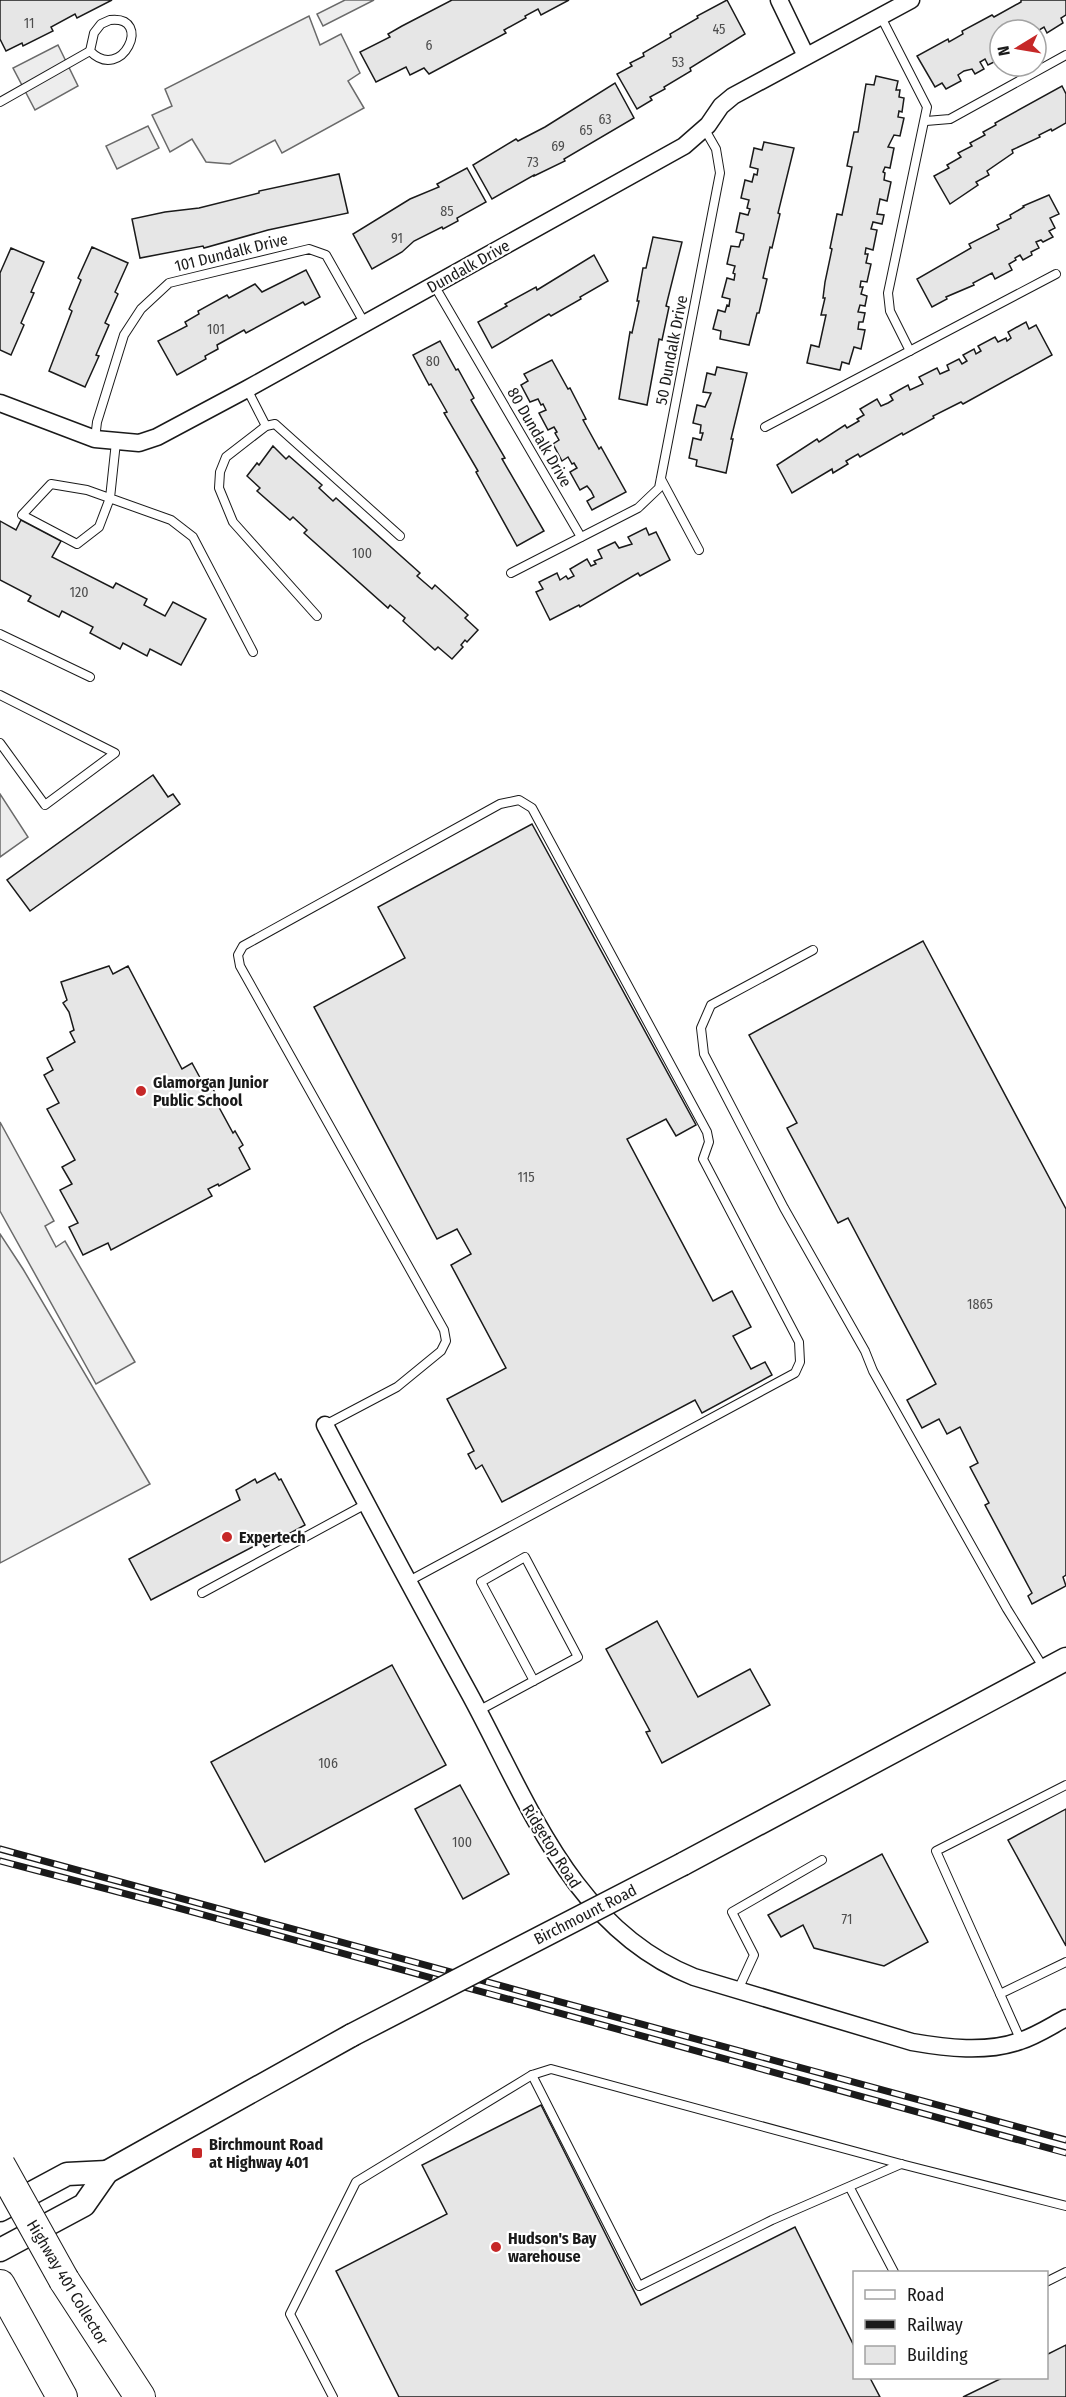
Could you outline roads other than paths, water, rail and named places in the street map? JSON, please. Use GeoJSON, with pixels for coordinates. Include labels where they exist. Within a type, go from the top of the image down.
{"type":"FeatureCollection","features":[{"type":"Feature","properties":{"kind":"highway","name":"Highway 401 Collector"},"geometry":{"type":"LineString","coordinates":[[0,2164],[64,2280],[137,2394]]}},
{"type":"Feature","properties":{"kind":"highway"},"geometry":{"type":"LineString","coordinates":[[6,2295],[62,2397]]}},
{"type":"Feature","properties":{"kind":"main road","name":"Birchmount Road"},"geometry":{"type":"LineString","coordinates":[[0,2250],[84,2205],[107,2172],[352,2035],[683,1864],[1066,1659]]}},
{"type":"Feature","properties":{"kind":"main road","name":"Birchmount Road"},"geometry":{"type":"LineString","coordinates":[[0,2210],[67,2174],[107,2172]]}},
{"type":"Feature","properties":{"kind":"street"},"geometry":{"type":"LineString","coordinates":[[779,0],[806,56]]}},
{"type":"Feature","properties":{"kind":"street","name":"Dundalk Drive"},"geometry":{"type":"LineString","coordinates":[[0,403],[82,436],[95,439],[139,443],[157,437],[684,146],[733,96],[910,0]]}},
{"type":"Feature","properties":{"kind":"street","name":"Ridgetop Road"},"geometry":{"type":"LineString","coordinates":[[325,1425],[522,1797],[578,1888],[624,1936],[673,1968],[738,1990],[920,2043],[964,2048],[991,2047],[1021,2041],[1066,2018]]}},
{"type":"Feature","properties":{"kind":"lane"},"geometry":{"type":"LineString","coordinates":[[880,17],[926,102],[926,121],[888,293],[890,311],[910,351]]}},
{"type":"Feature","properties":{"kind":"lane"},"geometry":{"type":"LineString","coordinates":[[0,102],[90,51],[94,33],[101,24],[118,20],[126,24],[130,30],[130,47],[124,54],[105,60],[96,58],[90,51]]}},
{"type":"Feature","properties":{"kind":"lane"},"geometry":{"type":"LineString","coordinates":[[926,121],[950,119],[1066,55]]}},
{"type":"Feature","properties":{"kind":"lane","name":"50 Dundalk Drive"},"geometry":{"type":"LineString","coordinates":[[581,537],[643,505],[657,491],[661,478],[720,173],[716,149],[704,128]]}},
{"type":"Feature","properties":{"kind":"lane","name":"101 Dundalk Drive"},"geometry":{"type":"LineString","coordinates":[[95,439],[97,422],[124,335],[141,309],[169,283],[309,249],[326,255],[365,324]]}},
{"type":"Feature","properties":{"kind":"lane"},"geometry":{"type":"LineString","coordinates":[[765,427],[1056,274]]}},
{"type":"Feature","properties":{"kind":"lane","name":"80 Dundalk Drive"},"geometry":{"type":"LineString","coordinates":[[434,285],[581,537]]}},
{"type":"Feature","properties":{"kind":"lane"},"geometry":{"type":"LineString","coordinates":[[247,389],[266,426]]}},
{"type":"Feature","properties":{"kind":"lane"},"geometry":{"type":"LineString","coordinates":[[317,616],[233,522],[219,488],[220,472],[226,457],[266,426],[275,424],[400,536]]}},
{"type":"Feature","properties":{"kind":"lane"},"geometry":{"type":"LineString","coordinates":[[116,442],[110,498],[99,526],[77,544],[22,514],[51,484],[87,490],[110,498],[171,520],[193,537],[253,652]]}},
{"type":"Feature","properties":{"kind":"lane"},"geometry":{"type":"LineString","coordinates":[[661,478],[699,550]]}},
{"type":"Feature","properties":{"kind":"lane"},"geometry":{"type":"LineString","coordinates":[[511,573],[581,537]]}},
{"type":"Feature","properties":{"kind":"lane"},"geometry":{"type":"LineString","coordinates":[[0,634],[90,677]]}},
{"type":"Feature","properties":{"kind":"lane"},"geometry":{"type":"LineString","coordinates":[[0,695],[115,753],[45,805],[0,743]]}},
{"type":"Feature","properties":{"kind":"lane"},"geometry":{"type":"LineString","coordinates":[[325,1425],[397,1386],[441,1351],[446,1341],[444,1330],[240,966],[238,955],[243,946],[500,804],[519,800],[532,808],[707,1132],[709,1142],[703,1159],[799,1342],[800,1362],[795,1372],[407,1582]]}},
{"type":"Feature","properties":{"kind":"lane"},"geometry":{"type":"LineString","coordinates":[[813,950],[711,1005],[701,1028],[704,1054],[784,1208],[865,1351],[873,1371],[1007,1609],[1046,1670]]}},
{"type":"Feature","properties":{"kind":"lane"},"geometry":{"type":"LineString","coordinates":[[202,1593],[366,1504]]}},
{"type":"Feature","properties":{"kind":"lane"},"geometry":{"type":"LineString","coordinates":[[478,1711],[534,1681],[578,1657],[525,1557],[481,1582],[534,1681]]}},
{"type":"Feature","properties":{"kind":"lane"},"geometry":{"type":"LineString","coordinates":[[1021,2041],[936,1851],[1066,1785]]}},
{"type":"Feature","properties":{"kind":"lane"},"geometry":{"type":"LineString","coordinates":[[738,1990],[754,1955],[732,1912],[822,1860]]}},
{"type":"Feature","properties":{"kind":"lane"},"geometry":{"type":"LineString","coordinates":[[1000,1994],[1066,1962]]}},
{"type":"Feature","properties":{"kind":"lane"},"geometry":{"type":"LineString","coordinates":[[333,2397],[290,2314],[356,2182],[532,2075],[551,2069],[901,2164],[1066,2206]]}},
{"type":"Feature","properties":{"kind":"lane"},"geometry":{"type":"LineString","coordinates":[[532,2075],[639,2286],[772,2220],[901,2164]]}},
{"type":"Feature","properties":{"kind":"lane"},"geometry":{"type":"LineString","coordinates":[[850,2188],[893,2271]]}},
{"type":"Feature","properties":{"kind":"lane"},"geometry":{"type":"LineString","coordinates":[[1048,2281],[1066,2272]]}},
{"type":"Feature","properties":{"kind":"railway"},"geometry":{"type":"LineString","coordinates":[[0,1849],[1066,2140]]}},
{"type":"Feature","properties":{"kind":"railway"},"geometry":{"type":"LineString","coordinates":[[0,1861],[164,1904],[1066,2153]]}},
{"type":"Feature","properties":{"kind":"place","name":"Glamorgan Junior Public School"},"geometry":{"type":"Point","coordinates":[141,1091]}},
{"type":"Feature","properties":{"kind":"place","name":"Expertech"},"geometry":{"type":"Point","coordinates":[227,1537]}},
{"type":"Feature","properties":{"kind":"place","name":"Birchmount Road at Highway 401"},"geometry":{"type":"Point","coordinates":[197,2153]}},
{"type":"Feature","properties":{"kind":"place","name":"Hudson's Bay warehouse"},"geometry":{"type":"Point","coordinates":[496,2247]}}]}
